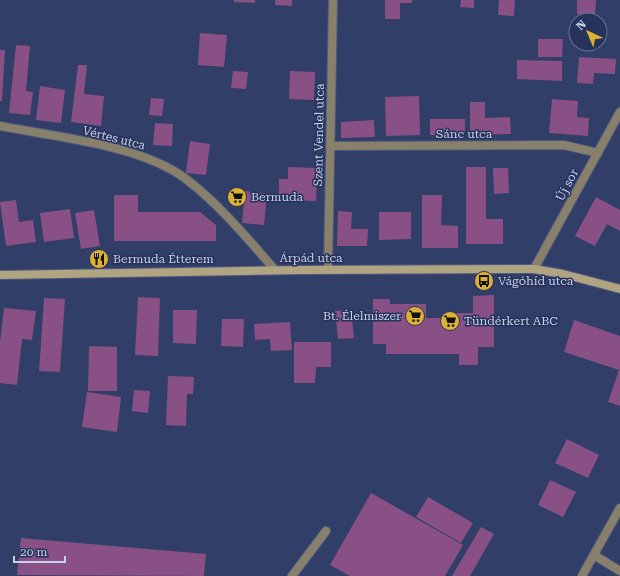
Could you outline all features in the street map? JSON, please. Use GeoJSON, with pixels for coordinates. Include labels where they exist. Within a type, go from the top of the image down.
{"type":"FeatureCollection","features":[{"type":"Feature","properties":{"kind":"street","name":"Szent Vendel utca"},"geometry":{"type":"LineString","coordinates":[[328,270],[333,0]]}},
{"type":"Feature","properties":{"kind":"street","name":"Új sor"},"geometry":{"type":"LineString","coordinates":[[534,269],[620,112]]}},
{"type":"Feature","properties":{"kind":"street","name":"Vértes utca"},"geometry":{"type":"LineString","coordinates":[[0,126],[117,148],[149,158],[185,178],[219,206],[275,270]]}},
{"type":"Feature","properties":{"kind":"street","name":"Sánc utca"},"geometry":{"type":"LineString","coordinates":[[330,146],[564,145],[598,153]]}},
{"type":"Feature","properties":{"kind":"street","name":"Árpád utca"},"geometry":{"type":"LineString","coordinates":[[0,275],[275,270],[534,269],[563,274],[620,290]]}},
{"type":"Feature","properties":{"kind":"street"},"geometry":{"type":"LineString","coordinates":[[582,576],[620,508]]}},
{"type":"Feature","properties":{"kind":"street"},"geometry":{"type":"LineString","coordinates":[[292,576],[326,531]]}},
{"type":"Feature","properties":{"kind":"street"},"geometry":{"type":"LineString","coordinates":[[594,555],[620,571]]}},
{"type":"Feature","properties":{"kind":"building"},"geometry":{"type":"Polygon","coordinates":[[[234,0],[255,0],[255,3],[234,2],[234,0]]]}},
{"type":"Feature","properties":{"kind":"building"},"geometry":{"type":"Polygon","coordinates":[[[275,0],[292,0],[292,6],[275,5],[275,0]]]}},
{"type":"Feature","properties":{"kind":"building"},"geometry":{"type":"Polygon","coordinates":[[[385,0],[412,0],[412,3],[400,3],[400,19],[385,19],[385,0]]]}},
{"type":"Feature","properties":{"kind":"building"},"geometry":{"type":"Polygon","coordinates":[[[461,0],[474,0],[474,8],[460,7],[461,0]]]}},
{"type":"Feature","properties":{"kind":"building"},"geometry":{"type":"Polygon","coordinates":[[[499,0],[515,0],[514,16],[498,15],[499,0]]]}},
{"type":"Feature","properties":{"kind":"building"},"geometry":{"type":"Polygon","coordinates":[[[577,0],[596,0],[595,12],[577,12],[577,0]]]}},
{"type":"Feature","properties":{"kind":"building"},"geometry":{"type":"Polygon","coordinates":[[[200,33],[227,35],[224,67],[198,65],[200,33]]]}},
{"type":"Feature","properties":{"kind":"building"},"geometry":{"type":"Polygon","coordinates":[[[538,39],[563,39],[562,57],[538,57],[538,39]]]}},
{"type":"Feature","properties":{"kind":"building"},"geometry":{"type":"Polygon","coordinates":[[[16,45],[30,46],[26,91],[33,92],[30,115],[9,113],[16,45]]]}},
{"type":"Feature","properties":{"kind":"building"},"geometry":{"type":"Polygon","coordinates":[[[0,50],[5,50],[2,101],[0,101],[0,50]]]}},
{"type":"Feature","properties":{"kind":"building"},"geometry":{"type":"Polygon","coordinates":[[[579,57],[616,59],[615,74],[594,73],[593,84],[577,83],[579,57]]]}},
{"type":"Feature","properties":{"kind":"building"},"geometry":{"type":"Polygon","coordinates":[[[517,60],[562,61],[562,81],[517,79],[517,60]]]}},
{"type":"Feature","properties":{"kind":"building"},"geometry":{"type":"Polygon","coordinates":[[[78,65],[87,65],[84,94],[104,96],[101,126],[71,122],[78,65]]]}},
{"type":"Feature","properties":{"kind":"building"},"geometry":{"type":"Polygon","coordinates":[[[233,71],[248,72],[246,89],[231,88],[233,71]]]}},
{"type":"Feature","properties":{"kind":"building"},"geometry":{"type":"Polygon","coordinates":[[[290,71],[315,72],[314,100],[289,99],[290,71]]]}},
{"type":"Feature","properties":{"kind":"building"},"geometry":{"type":"Polygon","coordinates":[[[40,86],[65,90],[61,123],[36,120],[40,86]]]}},
{"type":"Feature","properties":{"kind":"building"},"geometry":{"type":"Polygon","coordinates":[[[419,96],[420,135],[386,136],[385,97],[419,96]]]}},
{"type":"Feature","properties":{"kind":"building"},"geometry":{"type":"Polygon","coordinates":[[[151,98],[164,99],[162,116],[149,115],[151,98]]]}},
{"type":"Feature","properties":{"kind":"building"},"geometry":{"type":"Polygon","coordinates":[[[552,99],[578,101],[577,117],[589,118],[588,136],[549,133],[552,99]]]}},
{"type":"Feature","properties":{"kind":"building"},"geometry":{"type":"Polygon","coordinates":[[[470,102],[485,102],[485,118],[510,117],[511,134],[470,135],[470,102]]]}},
{"type":"Feature","properties":{"kind":"building"},"geometry":{"type":"Polygon","coordinates":[[[430,119],[465,119],[465,135],[430,135],[430,119]]]}},
{"type":"Feature","properties":{"kind":"building"},"geometry":{"type":"Polygon","coordinates":[[[374,120],[375,137],[341,138],[341,122],[374,120]]]}},
{"type":"Feature","properties":{"kind":"building"},"geometry":{"type":"Polygon","coordinates":[[[155,123],[173,124],[172,146],[153,145],[155,123]]]}},
{"type":"Feature","properties":{"kind":"building"},"geometry":{"type":"Polygon","coordinates":[[[190,141],[210,144],[206,175],[186,173],[190,141]]]}},
{"type":"Feature","properties":{"kind":"building"},"geometry":{"type":"Polygon","coordinates":[[[288,167],[317,168],[316,201],[289,200],[289,196],[279,196],[279,179],[288,179],[288,167]]]}},
{"type":"Feature","properties":{"kind":"building"},"geometry":{"type":"Polygon","coordinates":[[[466,167],[486,167],[486,219],[503,219],[503,244],[466,244],[466,167]]]}},
{"type":"Feature","properties":{"kind":"building"},"geometry":{"type":"Polygon","coordinates":[[[493,168],[508,168],[509,193],[494,194],[493,168]]]}},
{"type":"Feature","properties":{"kind":"building"},"geometry":{"type":"Polygon","coordinates":[[[245,191],[267,194],[264,225],[242,223],[245,191]]]}},
{"type":"Feature","properties":{"kind":"building"},"geometry":{"type":"Polygon","coordinates":[[[114,195],[138,195],[138,212],[200,212],[216,225],[216,241],[114,241],[114,195]]]}},
{"type":"Feature","properties":{"kind":"building"},"geometry":{"type":"Polygon","coordinates":[[[422,195],[442,195],[441,225],[458,226],[458,248],[422,248],[422,195]]]}},
{"type":"Feature","properties":{"kind":"building"},"geometry":{"type":"Polygon","coordinates":[[[596,197],[620,210],[620,231],[607,224],[595,246],[575,236],[596,197]]]}},
{"type":"Feature","properties":{"kind":"building"},"geometry":{"type":"Polygon","coordinates":[[[16,200],[19,222],[33,220],[36,242],[6,246],[0,202],[16,200]]]}},
{"type":"Feature","properties":{"kind":"building"},"geometry":{"type":"Polygon","coordinates":[[[70,209],[74,238],[44,242],[40,213],[70,209]]]}},
{"type":"Feature","properties":{"kind":"building"},"geometry":{"type":"Polygon","coordinates":[[[94,210],[100,246],[81,249],[75,213],[94,210]]]}},
{"type":"Feature","properties":{"kind":"building"},"geometry":{"type":"Polygon","coordinates":[[[338,211],[352,212],[351,229],[368,229],[367,246],[337,246],[338,211]]]}},
{"type":"Feature","properties":{"kind":"building"},"geometry":{"type":"Polygon","coordinates":[[[379,212],[411,212],[411,239],[379,240],[379,212]]]}},
{"type":"Feature","properties":{"kind":"building"},"geometry":{"type":"Polygon","coordinates":[[[494,295],[494,347],[478,347],[478,365],[459,365],[459,354],[386,354],[386,344],[373,344],[373,299],[390,299],[390,304],[426,304],[426,318],[454,318],[454,313],[473,313],[473,296],[494,295]]]}},
{"type":"Feature","properties":{"kind":"building"},"geometry":{"type":"Polygon","coordinates":[[[138,297],[160,298],[158,356],[135,355],[138,297]]]}},
{"type":"Feature","properties":{"kind":"building"},"geometry":{"type":"Polygon","coordinates":[[[44,298],[65,299],[60,372],[39,371],[44,298]]]}},
{"type":"Feature","properties":{"kind":"building"},"geometry":{"type":"Polygon","coordinates":[[[4,308],[36,311],[32,340],[22,339],[17,385],[0,383],[0,342],[4,308]]]}},
{"type":"Feature","properties":{"kind":"building"},"geometry":{"type":"Polygon","coordinates":[[[173,310],[197,310],[196,344],[173,343],[173,310]]]}},
{"type":"Feature","properties":{"kind":"building"},"geometry":{"type":"Polygon","coordinates":[[[351,310],[354,338],[338,339],[335,311],[351,310]]]}},
{"type":"Feature","properties":{"kind":"building"},"geometry":{"type":"Polygon","coordinates":[[[222,319],[244,319],[243,347],[221,346],[222,319]]]}},
{"type":"Feature","properties":{"kind":"building"},"geometry":{"type":"Polygon","coordinates":[[[574,320],[620,336],[620,406],[608,402],[619,370],[564,352],[574,320]]]}},
{"type":"Feature","properties":{"kind":"building"},"geometry":{"type":"Polygon","coordinates":[[[290,322],[292,350],[271,351],[270,339],[255,340],[254,324],[290,322]]]}},
{"type":"Feature","properties":{"kind":"building"},"geometry":{"type":"Polygon","coordinates":[[[294,342],[331,342],[331,367],[316,367],[315,383],[294,383],[294,342]]]}},
{"type":"Feature","properties":{"kind":"building"},"geometry":{"type":"Polygon","coordinates":[[[89,346],[117,347],[117,391],[88,391],[89,346]]]}},
{"type":"Feature","properties":{"kind":"building"},"geometry":{"type":"Polygon","coordinates":[[[168,376],[194,377],[193,394],[187,394],[186,426],[166,425],[168,376]]]}},
{"type":"Feature","properties":{"kind":"building"},"geometry":{"type":"Polygon","coordinates":[[[134,390],[150,391],[148,413],[132,411],[134,390]]]}},
{"type":"Feature","properties":{"kind":"building"},"geometry":{"type":"Polygon","coordinates":[[[87,392],[121,397],[117,432],[82,427],[87,392]]]}},
{"type":"Feature","properties":{"kind":"building"},"geometry":{"type":"Polygon","coordinates":[[[567,439],[599,455],[588,478],[555,463],[567,439]]]}},
{"type":"Feature","properties":{"kind":"building"},"geometry":{"type":"Polygon","coordinates":[[[550,480],[576,492],[563,517],[538,505],[550,480]]]}},
{"type":"Feature","properties":{"kind":"building"},"geometry":{"type":"Polygon","coordinates":[[[371,493],[463,545],[445,576],[350,576],[330,565],[371,493]]]}},
{"type":"Feature","properties":{"kind":"building"},"geometry":{"type":"Polygon","coordinates":[[[428,497],[473,523],[461,543],[416,517],[428,497]]]}},
{"type":"Feature","properties":{"kind":"building"},"geometry":{"type":"Polygon","coordinates":[[[481,527],[494,534],[470,576],[452,576],[481,527]]]}},
{"type":"Feature","properties":{"kind":"building"},"geometry":{"type":"Polygon","coordinates":[[[21,538],[206,554],[204,576],[17,575],[21,538]]]}},
{"type":"Feature","properties":{"kind":"place","name":"Bermuda"},"geometry":{"type":"Point","coordinates":[237,197]}},
{"type":"Feature","properties":{"kind":"place","name":"Bermuda Étterem"},"geometry":{"type":"Point","coordinates":[99,259]}},
{"type":"Feature","properties":{"kind":"place","name":"Vágóhíd utca"},"geometry":{"type":"Point","coordinates":[484,281]}},
{"type":"Feature","properties":{"kind":"place","name":"Bt. Élelmiszer"},"geometry":{"type":"Point","coordinates":[415,316]}},
{"type":"Feature","properties":{"kind":"place","name":"Tündérkert ABC"},"geometry":{"type":"Point","coordinates":[450,321]}}]}
